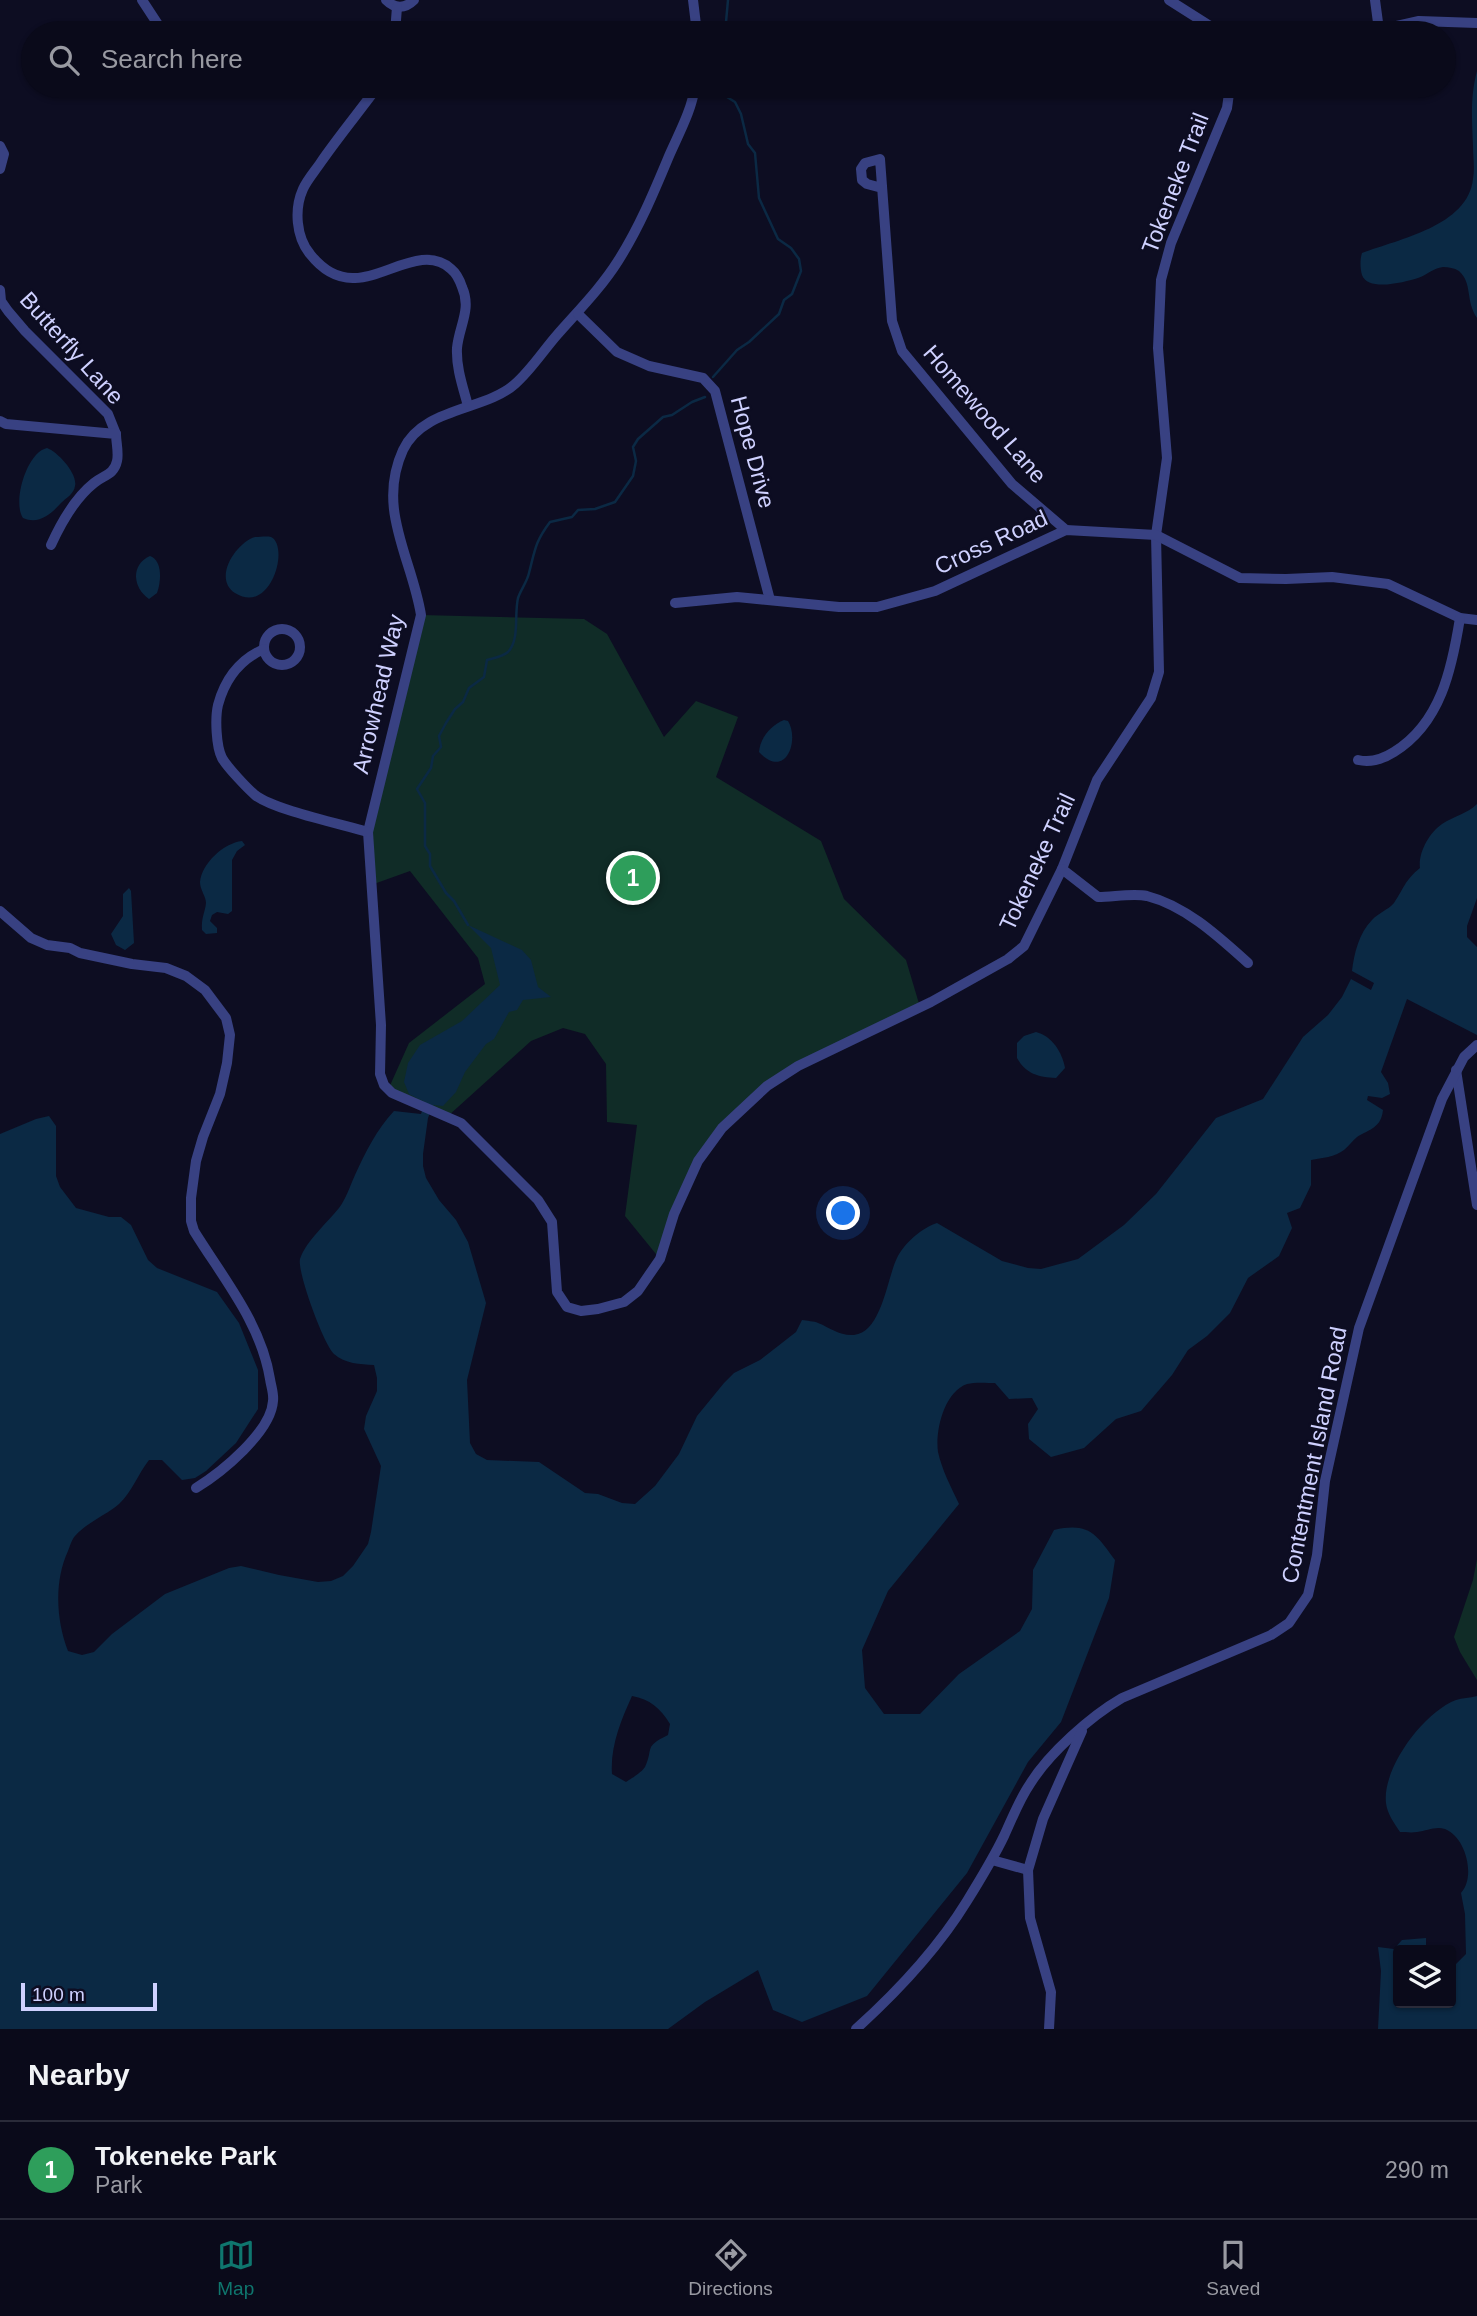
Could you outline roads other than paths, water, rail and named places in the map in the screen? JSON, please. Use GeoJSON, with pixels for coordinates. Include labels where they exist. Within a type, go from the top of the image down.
{"type":"FeatureCollection","features":[{"type":"Feature","properties":{"kind":"street"},"geometry":{"type":"LineString","coordinates":[[142,0],[156,21]]}},
{"type":"Feature","properties":{"kind":"street"},"geometry":{"type":"LineString","coordinates":[[386,0],[397,7],[403,7],[414,0]]}},
{"type":"Feature","properties":{"kind":"street"},"geometry":{"type":"LineString","coordinates":[[694,0],[696,21]]}},
{"type":"Feature","properties":{"kind":"street"},"geometry":{"type":"LineString","coordinates":[[1168,0],[1202,21]]}},
{"type":"Feature","properties":{"kind":"street"},"geometry":{"type":"LineString","coordinates":[[1375,0],[1378,21]]}},
{"type":"Feature","properties":{"kind":"street"},"geometry":{"type":"LineString","coordinates":[[396,21],[397,7]]}},
{"type":"Feature","properties":{"kind":"street"},"geometry":{"type":"LineString","coordinates":[[369,98],[303,188],[296,213],[300,235],[307,250],[319,265],[335,275],[355,278],[416,261],[432,260],[451,268],[467,299],[466,317],[457,348],[459,375],[468,405]]}},
{"type":"Feature","properties":{"kind":"street","name":"Arrowhead Way"},"geometry":{"type":"LineString","coordinates":[[433,1111],[387,1090],[380,1074],[381,1025],[368,832],[421,615],[418,597],[394,522],[393,496],[397,468],[404,448],[414,435],[439,417],[494,398],[515,384],[558,333],[578,314],[617,263],[639,222],[692,98]]}},
{"type":"Feature","properties":{"kind":"street","name":"Tokeneke Trail"},"geometry":{"type":"LineString","coordinates":[[433,1111],[461,1123],[538,1200],[552,1222],[557,1292],[567,1307],[581,1311],[624,1302],[648,1278],[660,1259],[674,1214],[698,1161],[722,1128],[767,1086],[798,1066],[931,1002],[1024,946],[1062,869],[1097,780],[1151,698],[1159,672],[1156,535],[1167,458],[1158,348],[1161,280],[1171,243],[1227,108],[1228,98]]}},
{"type":"Feature","properties":{"kind":"street"},"geometry":{"type":"LineString","coordinates":[[0,146],[4,154],[0,169]]}},
{"type":"Feature","properties":{"kind":"street","name":"Homewood Lane"},"geometry":{"type":"LineString","coordinates":[[882,188],[892,321],[902,351],[1012,484],[1066,530]]}},
{"type":"Feature","properties":{"kind":"street","name":"Butterfly Lane"},"geometry":{"type":"LineString","coordinates":[[0,290],[1,301],[8,311],[108,414],[116,434]]}},
{"type":"Feature","properties":{"kind":"street","name":"Hope Drive"},"geometry":{"type":"LineString","coordinates":[[578,314],[617,352],[649,366],[703,378],[715,391],[770,600]]}},
{"type":"Feature","properties":{"kind":"street"},"geometry":{"type":"LineString","coordinates":[[0,421],[6,424],[116,434],[117,460],[111,473],[94,483],[75,504],[59,527],[51,545]]}},
{"type":"Feature","properties":{"kind":"street","name":"Cross Road"},"geometry":{"type":"LineString","coordinates":[[675,603],[737,597],[838,607],[877,607],[935,591],[1066,530],[1156,535],[1240,578],[1332,577],[1388,584],[1460,618],[1475,620]]}},
{"type":"Feature","properties":{"kind":"street"},"geometry":{"type":"LineString","coordinates":[[1358,760],[1367,762],[1386,757],[1400,748],[1418,732],[1434,710],[1445,685],[1460,618]]}},
{"type":"Feature","properties":{"kind":"street"},"geometry":{"type":"LineString","coordinates":[[264,649],[239,664],[221,694],[216,715],[222,758],[256,796],[286,809],[368,832]]}},
{"type":"Feature","properties":{"kind":"street"},"geometry":{"type":"LineString","coordinates":[[1062,869],[1098,897],[1145,895],[1172,905],[1248,963]]}},
{"type":"Feature","properties":{"kind":"street"},"geometry":{"type":"LineString","coordinates":[[0,911],[31,938],[47,945],[132,964],[166,968],[186,976],[205,990],[226,1018],[230,1035],[227,1063],[220,1094],[195,1161],[191,1221],[194,1231],[260,1338],[273,1400],[270,1415],[257,1435],[215,1476],[197,1488]]}},
{"type":"Feature","properties":{"kind":"street","name":"Contentment Island Road"},"geometry":{"type":"LineString","coordinates":[[856,2029],[916,1971],[965,1904],[992,1860],[1030,1783],[1084,1726],[1102,1709],[1122,1698],[1271,1635],[1289,1623],[1304,1604],[1311,1586],[1317,1555],[1329,1460],[1359,1328],[1442,1099],[1468,1053],[1477,1045]]}},
{"type":"Feature","properties":{"kind":"street"},"geometry":{"type":"LineString","coordinates":[[1457,1070],[1477,1205]]}},
{"type":"Feature","properties":{"kind":"street"},"geometry":{"type":"LineString","coordinates":[[1049,2029],[1051,1992],[1030,1918],[1028,1870],[1043,1819],[1084,1726]]}},
{"type":"Feature","properties":{"kind":"street"},"geometry":{"type":"LineString","coordinates":[[992,1860],[1028,1870]]}},
{"type":"Feature","properties":{"kind":"water"},"geometry":{"type":"Polygon","coordinates":[[[1477,71],[1477,318],[1466,281],[1457,270],[1439,268],[1412,280],[1379,284],[1366,280],[1360,264],[1362,253],[1429,228],[1459,208],[1468,195],[1474,175],[1472,108],[1477,71]]]}},
{"type":"Feature","properties":{"kind":"water"},"geometry":{"type":"Polygon","coordinates":[[[47,448],[70,470],[75,481],[74,489],[70,496],[49,514],[29,520],[23,518],[20,511],[23,478],[33,458],[47,448]]]}},
{"type":"Feature","properties":{"kind":"water"},"geometry":{"type":"Polygon","coordinates":[[[255,537],[271,537],[276,543],[277,565],[267,588],[248,598],[235,593],[229,586],[226,570],[241,546],[255,537]]]}},
{"type":"Feature","properties":{"kind":"water"},"geometry":{"type":"Polygon","coordinates":[[[150,556],[157,562],[160,578],[157,593],[149,599],[140,589],[136,577],[139,565],[150,556]]]}},
{"type":"Feature","properties":{"kind":"water"},"geometry":{"type":"Polygon","coordinates":[[[784,720],[788,721],[791,729],[791,747],[783,760],[768,760],[759,752],[764,737],[784,720]]]}},
{"type":"Feature","properties":{"kind":"water"},"geometry":{"type":"Polygon","coordinates":[[[1477,804],[1477,898],[1467,926],[1467,937],[1477,947],[1477,1035],[1407,999],[1381,1072],[1388,1083],[1390,1094],[1382,1098],[1368,1096],[1367,1100],[1383,1110],[1380,1121],[1340,1152],[1311,1160],[1311,1185],[1300,1208],[1287,1213],[1292,1228],[1279,1256],[1248,1278],[1230,1313],[1188,1350],[1172,1375],[1141,1411],[1116,1419],[1084,1448],[1051,1457],[1029,1439],[1028,1424],[1038,1409],[1032,1398],[1009,1399],[995,1383],[974,1383],[959,1388],[947,1403],[940,1423],[938,1452],[959,1504],[888,1591],[862,1650],[865,1688],[884,1714],[920,1714],[959,1674],[1020,1631],[1032,1609],[1033,1570],[1054,1530],[1084,1529],[1097,1537],[1115,1560],[1109,1598],[1061,1722],[1028,1762],[967,1873],[867,1996],[802,2022],[773,2010],[758,1970],[705,2002],[668,2029],[0,2029],[0,1134],[49,1116],[56,1126],[56,1176],[60,1187],[76,1208],[109,1217],[121,1217],[131,1225],[148,1260],[157,1268],[217,1292],[239,1323],[258,1370],[258,1409],[236,1443],[206,1471],[195,1478],[182,1480],[162,1460],[149,1460],[119,1504],[85,1527],[73,1539],[60,1575],[59,1614],[68,1651],[82,1655],[94,1652],[112,1634],[165,1594],[229,1568],[241,1566],[318,1582],[331,1581],[343,1576],[353,1566],[368,1544],[381,1466],[364,1429],[366,1416],[377,1391],[374,1365],[353,1363],[334,1354],[318,1323],[307,1292],[300,1259],[312,1239],[346,1197],[367,1150],[388,1118],[394,1111],[421,1114],[425,1102],[409,1094],[404,1082],[408,1063],[420,1045],[462,1021],[500,985],[491,948],[468,925],[522,950],[531,960],[538,987],[551,997],[523,1000],[517,1010],[509,1012],[494,1039],[486,1044],[465,1072],[456,1092],[443,1106],[433,1105],[428,1118],[423,1154],[426,1178],[468,1242],[486,1303],[467,1380],[470,1443],[476,1454],[487,1460],[539,1462],[585,1493],[635,1504],[655,1486],[679,1454],[697,1416],[724,1383],[734,1373],[760,1360],[796,1332],[802,1320],[816,1322],[849,1335],[863,1332],[871,1325],[882,1303],[900,1252],[925,1228],[937,1223],[1002,1261],[1041,1269],[1078,1259],[1124,1225],[1156,1194],[1216,1118],[1263,1099],[1303,1037],[1328,1015],[1342,997],[1351,979],[1371,990],[1374,983],[1352,971],[1360,937],[1374,918],[1394,903],[1408,880],[1420,868],[1425,844],[1433,833],[1442,824],[1477,804]],[[632,1696],[620,1724],[612,1764],[612,1774],[626,1782],[645,1767],[650,1748],[668,1735],[670,1724],[654,1705],[632,1696]]]}},
{"type":"Feature","properties":{"kind":"water"},"geometry":{"type":"Polygon","coordinates":[[[242,841],[245,845],[237,851],[232,860],[232,911],[228,914],[217,912],[212,915],[210,921],[217,928],[217,933],[206,934],[202,930],[206,903],[200,885],[202,875],[215,855],[242,841]]]}},
{"type":"Feature","properties":{"kind":"water"},"geometry":{"type":"Polygon","coordinates":[[[129,888],[134,943],[125,950],[116,945],[111,934],[123,916],[123,894],[129,888]]]}},
{"type":"Feature","properties":{"kind":"water"},"geometry":{"type":"Polygon","coordinates":[[[1036,1032],[1051,1041],[1061,1056],[1065,1068],[1056,1078],[1033,1074],[1024,1068],[1017,1058],[1017,1043],[1024,1036],[1036,1032]]]}},
{"type":"Feature","properties":{"kind":"water"},"geometry":{"type":"Polygon","coordinates":[[[1477,1696],[1477,2029],[1378,2029],[1381,1971],[1378,1947],[1393,1949],[1393,2008],[1456,2008],[1456,1964],[1466,1954],[1465,1914],[1461,1893],[1468,1877],[1468,1868],[1463,1849],[1452,1833],[1445,1829],[1400,1832],[1386,1803],[1391,1774],[1408,1743],[1431,1716],[1456,1700],[1477,1696]]]}},
{"type":"Feature","properties":{"kind":"water"},"geometry":{"type":"Polygon","coordinates":[[[1426,1938],[1426,1945],[1398,1945],[1402,1940],[1426,1938]]]}},
{"type":"Feature","properties":{"kind":"waterway"},"geometry":{"type":"LineString","coordinates":[[726,21],[728,0]]}},
{"type":"Feature","properties":{"kind":"waterway"},"geometry":{"type":"LineString","coordinates":[[713,377],[737,350],[779,314],[784,300],[792,294],[801,271],[799,259],[791,248],[778,239],[759,198],[755,153],[748,144],[741,114],[735,102],[729,98]]}},
{"type":"Feature","properties":{"kind":"waterway"},"geometry":{"type":"LineString","coordinates":[[468,925],[430,866],[430,854],[425,846],[425,803],[417,789],[431,768],[433,756],[441,747],[439,736],[455,709],[463,702],[469,688],[484,677],[487,660],[503,655],[512,647],[518,598],[528,576],[538,541],[550,522],[572,517],[578,510],[595,509],[615,502],[633,476],[636,461],[633,447],[638,439],[663,417],[705,397]]}},
{"type":"Feature","properties":{"kind":"place","name":"Tokeneke Park"},"geometry":{"type":"Point","coordinates":[633,878]}}]}
